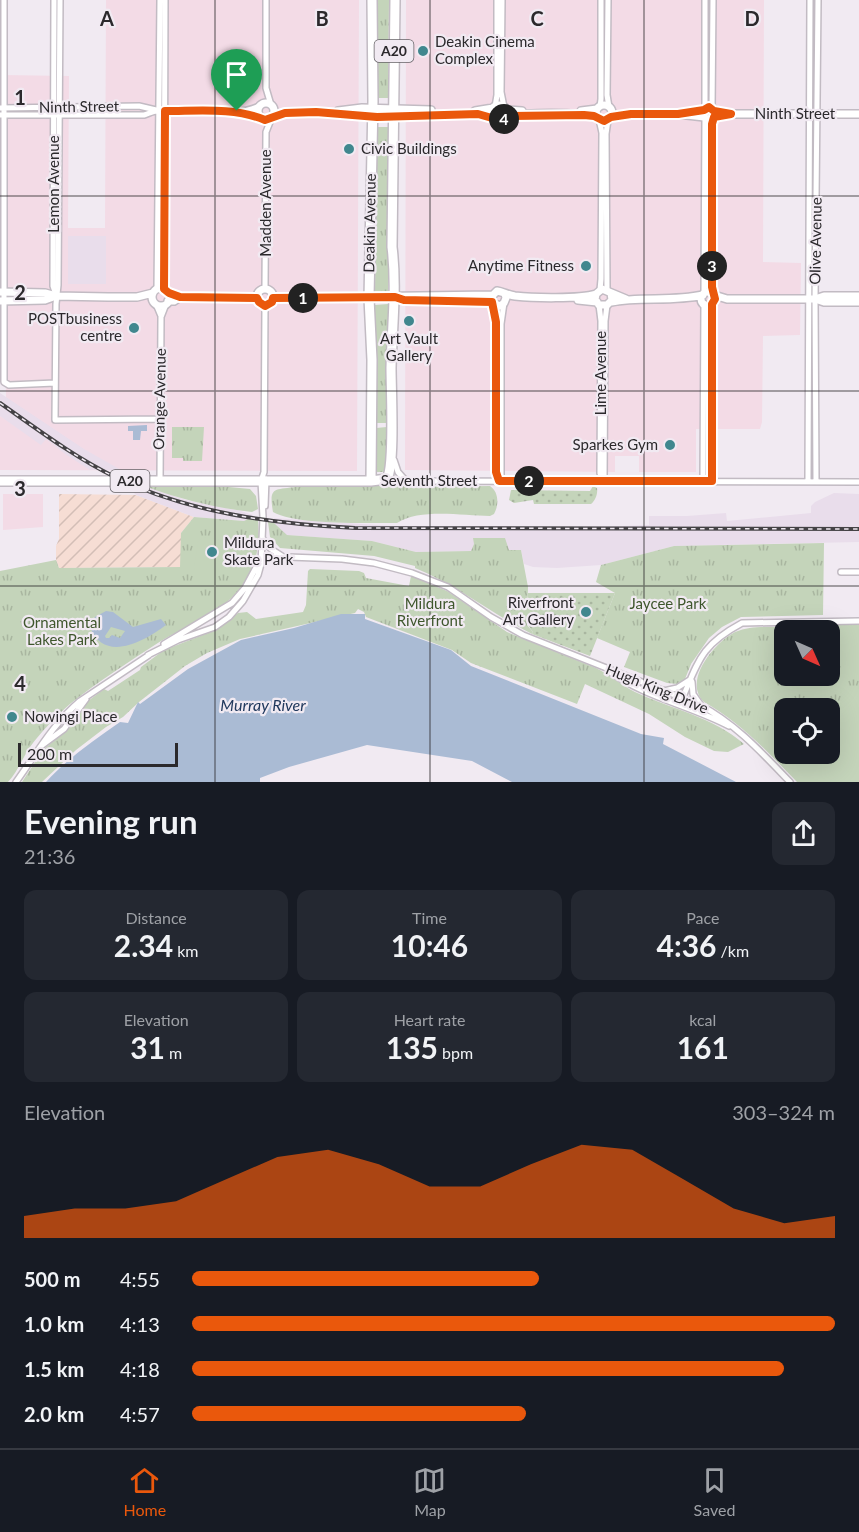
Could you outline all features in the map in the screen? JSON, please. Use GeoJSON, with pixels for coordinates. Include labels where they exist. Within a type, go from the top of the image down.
{"type":"FeatureCollection","features":[{"type":"Feature","properties":{"kind":"highway","name":"Deakin Avenue"},"geometry":{"type":"LineString","coordinates":[[371,481],[372,360],[369,298],[372,0]]}},
{"type":"Feature","properties":{"kind":"highway","name":"Deakin Avenue"},"geometry":{"type":"LineString","coordinates":[[386,481],[390,475],[392,451],[392,354],[395,297],[392,247],[395,0]]}},
{"type":"Feature","properties":{"kind":"highway","name":"Seventh Street"},"geometry":{"type":"LineString","coordinates":[[0,481],[160,481],[264,478],[386,481]]}},
{"type":"Feature","properties":{"kind":"street"},"geometry":{"type":"LineString","coordinates":[[4,0],[3,382],[9,385],[55,383]]}},
{"type":"Feature","properties":{"kind":"street","name":"Lemon Avenue"},"geometry":{"type":"LineString","coordinates":[[54,0],[57,107]]}},
{"type":"Feature","properties":{"kind":"street","name":"Lemon Avenue"},"geometry":{"type":"LineString","coordinates":[[60,0],[53,285],[56,296],[55,420],[160,419]]}},
{"type":"Feature","properties":{"kind":"street","name":"Orange Avenue"},"geometry":{"type":"LineString","coordinates":[[160,0],[158,111],[161,169]]}},
{"type":"Feature","properties":{"kind":"street","name":"Orange Avenue"},"geometry":{"type":"LineString","coordinates":[[160,481],[162,317],[160,231],[165,111],[165,0]]}},
{"type":"Feature","properties":{"kind":"street"},"geometry":{"type":"LineString","coordinates":[[266,0],[266,88],[258,111],[266,132]]}},
{"type":"Feature","properties":{"kind":"street"},"geometry":{"type":"LineString","coordinates":[[494,118],[492,113],[497,95],[500,0]]}},
{"type":"Feature","properties":{"kind":"street"},"geometry":{"type":"LineString","coordinates":[[500,0],[501,92],[505,118]]}},
{"type":"Feature","properties":{"kind":"street"},"geometry":{"type":"LineString","coordinates":[[601,0],[601,99],[598,119],[602,133],[601,279],[604,303]]}},
{"type":"Feature","properties":{"kind":"street"},"geometry":{"type":"LineString","coordinates":[[604,303],[606,134],[610,113],[606,84],[608,0]]}},
{"type":"Feature","properties":{"kind":"street"},"geometry":{"type":"LineString","coordinates":[[705,0],[712,168],[712,481]]}},
{"type":"Feature","properties":{"kind":"street"},"geometry":{"type":"LineString","coordinates":[[704,481],[705,168],[713,41],[713,0]]}},
{"type":"Feature","properties":{"kind":"street","name":"Olive Avenue"},"geometry":{"type":"LineString","coordinates":[[808,481],[812,299],[818,190],[810,0]]}},
{"type":"Feature","properties":{"kind":"street","name":"Olive Avenue"},"geometry":{"type":"LineString","coordinates":[[813,114],[818,0]]}},
{"type":"Feature","properties":{"kind":"street"},"geometry":{"type":"LineString","coordinates":[[705,41],[713,41]]}},
{"type":"Feature","properties":{"kind":"street"},"geometry":{"type":"LineString","coordinates":[[266,88],[274,111],[273,117]]}},
{"type":"Feature","properties":{"kind":"street"},"geometry":{"type":"LineString","coordinates":[[261,105],[271,105],[288,112]]}},
{"type":"Feature","properties":{"kind":"street","name":"Ninth Street"},"geometry":{"type":"LineString","coordinates":[[2,108],[139,106],[158,111],[237,111],[251,110],[261,105]]}},
{"type":"Feature","properties":{"kind":"street"},"geometry":{"type":"LineString","coordinates":[[394,113],[477,111],[500,105],[505,108],[574,111],[604,105],[610,113]]}},
{"type":"Feature","properties":{"kind":"street","name":"Ninth Street"},"geometry":{"type":"LineString","coordinates":[[2,115],[144,115],[158,111]]}},
{"type":"Feature","properties":{"kind":"street","name":"Ninth Street"},"geometry":{"type":"LineString","coordinates":[[237,111],[260,117]]}},
{"type":"Feature","properties":{"kind":"street"},"geometry":{"type":"LineString","coordinates":[[260,117],[267,120],[288,112],[332,112],[478,114],[499,120],[525,115],[584,115],[604,121],[610,113]]}},
{"type":"Feature","properties":{"kind":"street","name":"Ninth Street"},"geometry":{"type":"LineString","coordinates":[[610,113],[859,114]]}},
{"type":"Feature","properties":{"kind":"street","name":"Madden Avenue"},"geometry":{"type":"LineString","coordinates":[[265,290],[266,132],[273,117]]}},
{"type":"Feature","properties":{"kind":"street"},"geometry":{"type":"LineString","coordinates":[[705,168],[712,168]]}},
{"type":"Feature","properties":{"kind":"street"},"geometry":{"type":"LineString","coordinates":[[257,298],[260,291],[265,290],[270,291],[273,298]]}},
{"type":"Feature","properties":{"kind":"street"},"geometry":{"type":"LineString","coordinates":[[499,481],[496,472],[496,332],[493,300],[497,291],[517,296],[542,297],[581,296],[603,291],[626,299]]}},
{"type":"Feature","properties":{"kind":"street"},"geometry":{"type":"LineString","coordinates":[[2,292],[45,293],[56,296],[257,298]]}},
{"type":"Feature","properties":{"kind":"street"},"geometry":{"type":"LineString","coordinates":[[499,481],[501,476],[501,324],[505,294]]}},
{"type":"Feature","properties":{"kind":"street"},"geometry":{"type":"LineString","coordinates":[[2,301],[45,300],[56,296]]}},
{"type":"Feature","properties":{"kind":"street"},"geometry":{"type":"LineString","coordinates":[[273,298],[404,296],[493,300],[500,306],[512,300],[580,300],[604,303],[626,299],[812,299],[824,296],[859,296]]}},
{"type":"Feature","properties":{"kind":"street"},"geometry":{"type":"LineString","coordinates":[[257,298],[265,306]]}},
{"type":"Feature","properties":{"kind":"street"},"geometry":{"type":"LineString","coordinates":[[265,306],[272,302],[273,298]]}},
{"type":"Feature","properties":{"kind":"street"},"geometry":{"type":"LineString","coordinates":[[703,298],[713,299]]}},
{"type":"Feature","properties":{"kind":"street"},"geometry":{"type":"LineString","coordinates":[[812,299],[824,303],[859,302]]}},
{"type":"Feature","properties":{"kind":"street","name":"Olive Avenue"},"geometry":{"type":"LineString","coordinates":[[812,299],[816,481]]}},
{"type":"Feature","properties":{"kind":"street","name":"Lime Avenue"},"geometry":{"type":"LineString","coordinates":[[603,481],[605,472],[604,303]]}},
{"type":"Feature","properties":{"kind":"street"},"geometry":{"type":"LineString","coordinates":[[148,655],[178,640],[215,627],[226,619],[241,599],[262,556],[265,306]]}},
{"type":"Feature","properties":{"kind":"street"},"geometry":{"type":"LineString","coordinates":[[704,313],[712,313]]}},
{"type":"Feature","properties":{"kind":"street","name":"Deakin Avenue"},"geometry":{"type":"LineString","coordinates":[[392,451],[397,470],[406,481]]}},
{"type":"Feature","properties":{"kind":"street"},"geometry":{"type":"LineString","coordinates":[[704,470],[712,470]]}},
{"type":"Feature","properties":{"kind":"street","name":"Seventh Street"},"geometry":{"type":"LineString","coordinates":[[386,481],[859,482]]}},
{"type":"Feature","properties":{"kind":"street"},"geometry":{"type":"LineString","coordinates":[[263,539],[271,549],[284,557]]}},
{"type":"Feature","properties":{"kind":"street","name":"Hugh King Drive"},"geometry":{"type":"LineString","coordinates":[[262,556],[342,559],[374,563],[412,573],[448,587],[522,635],[663,691],[744,734]]}},
{"type":"Feature","properties":{"kind":"street"},"geometry":{"type":"LineString","coordinates":[[841,572],[859,572]]}},
{"type":"Feature","properties":{"kind":"street"},"geometry":{"type":"LineString","coordinates":[[16,782],[46,736],[78,702],[171,639],[241,599]]}},
{"type":"Feature","properties":{"kind":"street"},"geometry":{"type":"LineString","coordinates":[[681,702],[702,654],[726,631],[742,623],[859,621]]}},
{"type":"Feature","properties":{"kind":"street","name":"Hugh King Drive"},"geometry":{"type":"LineString","coordinates":[[600,666],[625,683],[681,702],[701,706],[719,715],[744,734],[790,782]]}},
{"type":"Feature","properties":{"kind":"street"},"geometry":{"type":"LineString","coordinates":[[663,691],[677,688],[692,678]]}},
{"type":"Feature","properties":{"kind":"street"},"geometry":{"type":"LineString","coordinates":[[692,678],[693,694],[701,706]]}},
{"type":"Feature","properties":{"kind":"street"},"geometry":{"type":"LineString","coordinates":[[40,747],[64,729],[90,695]]}},
{"type":"Feature","properties":{"kind":"shaded area"},"geometry":{"type":"Polygon","coordinates":[[[106,0],[359,0],[357,471],[0,470],[0,416],[5,419],[6,397],[2,75],[69,76],[68,228],[105,228],[106,0]]]}},
{"type":"Feature","properties":{"kind":"shaded area"},"geometry":{"type":"Polygon","coordinates":[[[406,0],[764,0],[763,262],[801,263],[800,335],[763,336],[760,429],[696,429],[696,472],[639,472],[639,456],[615,456],[615,472],[405,470],[406,0]]]}},
{"type":"Feature","properties":{"kind":"shaded area"},"geometry":{"type":"Polygon","coordinates":[[[68,236],[106,236],[106,284],[68,284],[68,236]]]}},
{"type":"Feature","properties":{"kind":"shaded area"},"geometry":{"type":"Polygon","coordinates":[[[0,393],[84,449],[121,470],[90,470],[46,439],[41,445],[0,416],[0,393]]]}},
{"type":"Feature","properties":{"kind":"shaded area"},"geometry":{"type":"Polygon","coordinates":[[[128,486],[149,486],[186,500],[253,515],[252,519],[244,521],[194,517],[136,495],[128,486]]]}},
{"type":"Feature","properties":{"kind":"shaded area"},"geometry":{"type":"Polygon","coordinates":[[[834,493],[859,494],[859,542],[674,546],[601,565],[557,568],[533,567],[524,564],[521,550],[509,550],[474,539],[472,551],[416,552],[372,541],[286,535],[274,523],[274,518],[391,526],[599,527],[649,525],[649,516],[726,513],[727,521],[811,513],[811,506],[815,502],[834,493]]]}},
{"type":"Feature","properties":{"kind":"shaded area"},"geometry":{"type":"Polygon","coordinates":[[[3,494],[43,494],[43,527],[3,530],[3,494]]]}},
{"type":"Feature","properties":{"kind":"shaded area"},"geometry":{"type":"Polygon","coordinates":[[[59,494],[136,495],[194,517],[181,533],[181,567],[59,568],[56,560],[56,546],[59,539],[59,494]]]}},
{"type":"Feature","properties":{"kind":"green space"},"geometry":{"type":"Polygon","coordinates":[[[377,0],[389,0],[388,98],[376,98],[377,0]]]}},
{"type":"Feature","properties":{"kind":"green space"},"geometry":{"type":"Polygon","coordinates":[[[377,127],[388,127],[388,292],[375,291],[377,127]]]}},
{"type":"Feature","properties":{"kind":"green space"},"geometry":{"type":"Polygon","coordinates":[[[388,304],[389,421],[376,423],[375,305],[388,304]]]}},
{"type":"Feature","properties":{"kind":"green space"},"geometry":{"type":"Polygon","coordinates":[[[172,427],[204,427],[202,461],[183,461],[183,458],[172,458],[172,427]]]}},
{"type":"Feature","properties":{"kind":"green space"},"geometry":{"type":"Polygon","coordinates":[[[387,427],[388,472],[374,472],[376,428],[387,427]]]}},
{"type":"Feature","properties":{"kind":"green space"},"geometry":{"type":"Polygon","coordinates":[[[149,486],[219,486],[250,489],[256,496],[258,509],[252,512],[213,506],[149,486]]]}},
{"type":"Feature","properties":{"kind":"green space"},"geometry":{"type":"Polygon","coordinates":[[[300,486],[490,486],[497,495],[497,507],[494,514],[490,516],[430,514],[407,518],[397,523],[315,521],[283,516],[273,512],[272,497],[276,490],[300,486]]]}},
{"type":"Feature","properties":{"kind":"green space"},"geometry":{"type":"Polygon","coordinates":[[[593,486],[597,488],[597,493],[591,504],[534,504],[533,500],[514,503],[509,500],[511,490],[590,491],[593,486]]]}},
{"type":"Feature","properties":{"kind":"green space","name":"Ornamental Lakes Park"},"geometry":{"type":"Polygon","coordinates":[[[194,517],[258,520],[256,554],[252,570],[243,585],[236,594],[216,610],[161,641],[70,704],[34,741],[8,782],[0,782],[0,571],[56,560],[59,568],[180,567],[181,533],[194,517]]]}},
{"type":"Feature","properties":{"kind":"green space"},"geometry":{"type":"Polygon","coordinates":[[[268,522],[274,523],[287,535],[372,541],[416,552],[471,551],[474,544],[473,538],[505,538],[509,550],[521,550],[528,587],[527,625],[533,632],[532,634],[517,626],[415,566],[374,556],[280,548],[270,537],[268,522]]]}},
{"type":"Feature","properties":{"kind":"green space","name":"Mildura Skate Park"},"geometry":{"type":"Polygon","coordinates":[[[203,537],[229,541],[226,564],[216,563],[214,570],[194,569],[198,542],[203,537]]]}},
{"type":"Feature","properties":{"kind":"green space","name":"Jaycee Park"},"geometry":{"type":"Polygon","coordinates":[[[824,543],[823,615],[741,617],[722,627],[709,638],[691,664],[685,679],[678,684],[667,683],[624,667],[630,652],[597,638],[615,593],[596,582],[601,565],[674,546],[824,543]]]}},
{"type":"Feature","properties":{"kind":"green space","name":"Mildura Riverfront"},"geometry":{"type":"Polygon","coordinates":[[[310,569],[359,571],[364,573],[366,578],[409,586],[411,576],[447,591],[507,632],[596,668],[635,692],[706,720],[744,744],[728,752],[714,751],[685,737],[649,714],[585,684],[577,704],[471,663],[452,650],[366,617],[364,612],[358,609],[355,613],[240,639],[207,653],[185,666],[123,717],[76,750],[42,782],[22,782],[43,750],[63,733],[88,701],[104,689],[108,691],[140,670],[164,650],[216,630],[238,613],[247,612],[256,619],[303,612],[306,605],[310,569]]]}},
{"type":"Feature","properties":{"kind":"green space"},"geometry":{"type":"Polygon","coordinates":[[[528,593],[615,593],[590,656],[532,634],[527,618],[528,593]]]}},
{"type":"Feature","properties":{"kind":"green space"},"geometry":{"type":"Polygon","coordinates":[[[840,625],[859,625],[859,663],[840,663],[840,625]]]}},
{"type":"Feature","properties":{"kind":"green space"},"geometry":{"type":"Polygon","coordinates":[[[840,626],[859,626],[859,782],[797,782],[779,764],[840,764],[840,698],[774,698],[774,759],[730,719],[704,702],[698,693],[697,684],[704,663],[727,637],[750,628],[774,627],[774,686],[840,686],[840,626]]]}},
{"type":"Feature","properties":{"kind":"green space"},"geometry":{"type":"Polygon","coordinates":[[[859,695],[859,782],[813,782],[795,766],[797,764],[840,764],[840,717],[859,695]]]}},
{"type":"Feature","properties":{"kind":"water"},"geometry":{"type":"Polygon","coordinates":[[[147,425],[147,431],[141,431],[140,440],[133,440],[133,431],[128,431],[128,426],[147,425]]]}},
{"type":"Feature","properties":{"kind":"water"},"geometry":{"type":"Polygon","coordinates":[[[106,611],[113,612],[133,627],[161,619],[166,625],[136,642],[115,647],[105,645],[96,638],[90,627],[95,617],[106,611]],[[111,627],[105,636],[109,638],[112,635],[120,638],[125,631],[111,627]]]}},
{"type":"Feature","properties":{"kind":"water","name":"Murray River"},"geometry":{"type":"Polygon","coordinates":[[[341,614],[365,614],[365,619],[451,650],[471,666],[641,734],[664,738],[663,744],[736,782],[512,782],[472,761],[367,745],[289,767],[260,778],[260,782],[46,782],[100,736],[120,722],[128,723],[138,702],[140,704],[188,669],[241,640],[341,614]]]}},
{"type":"Feature","properties":{"kind":"railway"},"geometry":{"type":"LineString","coordinates":[[0,403],[70,452],[115,477],[172,500],[263,520],[355,528],[859,529]]}},
{"type":"Feature","properties":{"kind":"place","name":"Deakin Cinema Complex"},"geometry":{"type":"Point","coordinates":[423,51]}},
{"type":"Feature","properties":{"kind":"place","name":"Civic Buildings"},"geometry":{"type":"Point","coordinates":[349,149]}},
{"type":"Feature","properties":{"kind":"place","name":"Anytime Fitness"},"geometry":{"type":"Point","coordinates":[586,266]}},
{"type":"Feature","properties":{"kind":"place","name":"Art Vault Gallery"},"geometry":{"type":"Point","coordinates":[409,321]}},
{"type":"Feature","properties":{"kind":"place","name":"POSTbusiness centre"},"geometry":{"type":"Point","coordinates":[134,328]}},
{"type":"Feature","properties":{"kind":"place","name":"Sparkes Gym"},"geometry":{"type":"Point","coordinates":[670,445]}},
{"type":"Feature","properties":{"kind":"place","name":"Mildura Skate Park"},"geometry":{"type":"Point","coordinates":[212,552]}},
{"type":"Feature","properties":{"kind":"place","name":"Riverfront Art Gallery"},"geometry":{"type":"Point","coordinates":[586,612]}},
{"type":"Feature","properties":{"kind":"place","name":"Nowingi Place"},"geometry":{"type":"Point","coordinates":[12,717]}},
{"type":"Feature","properties":{"kind":"route"},"geometry":{"type":"LineString","coordinates":[[709,107],[714,111],[731,114],[712,118],[712,293],[715,299],[712,304],[712,481],[499,481],[496,476],[496,322],[492,302],[404,300],[395,297],[317,297],[273,298],[270,304],[265,306],[257,298],[180,297],[169,293],[164,289],[165,111],[237,111],[265,120],[277,114],[316,112],[377,117],[478,114],[499,120],[525,115],[584,115],[594,116],[601,121],[631,114],[678,114],[704,110],[709,107]]}}]}
